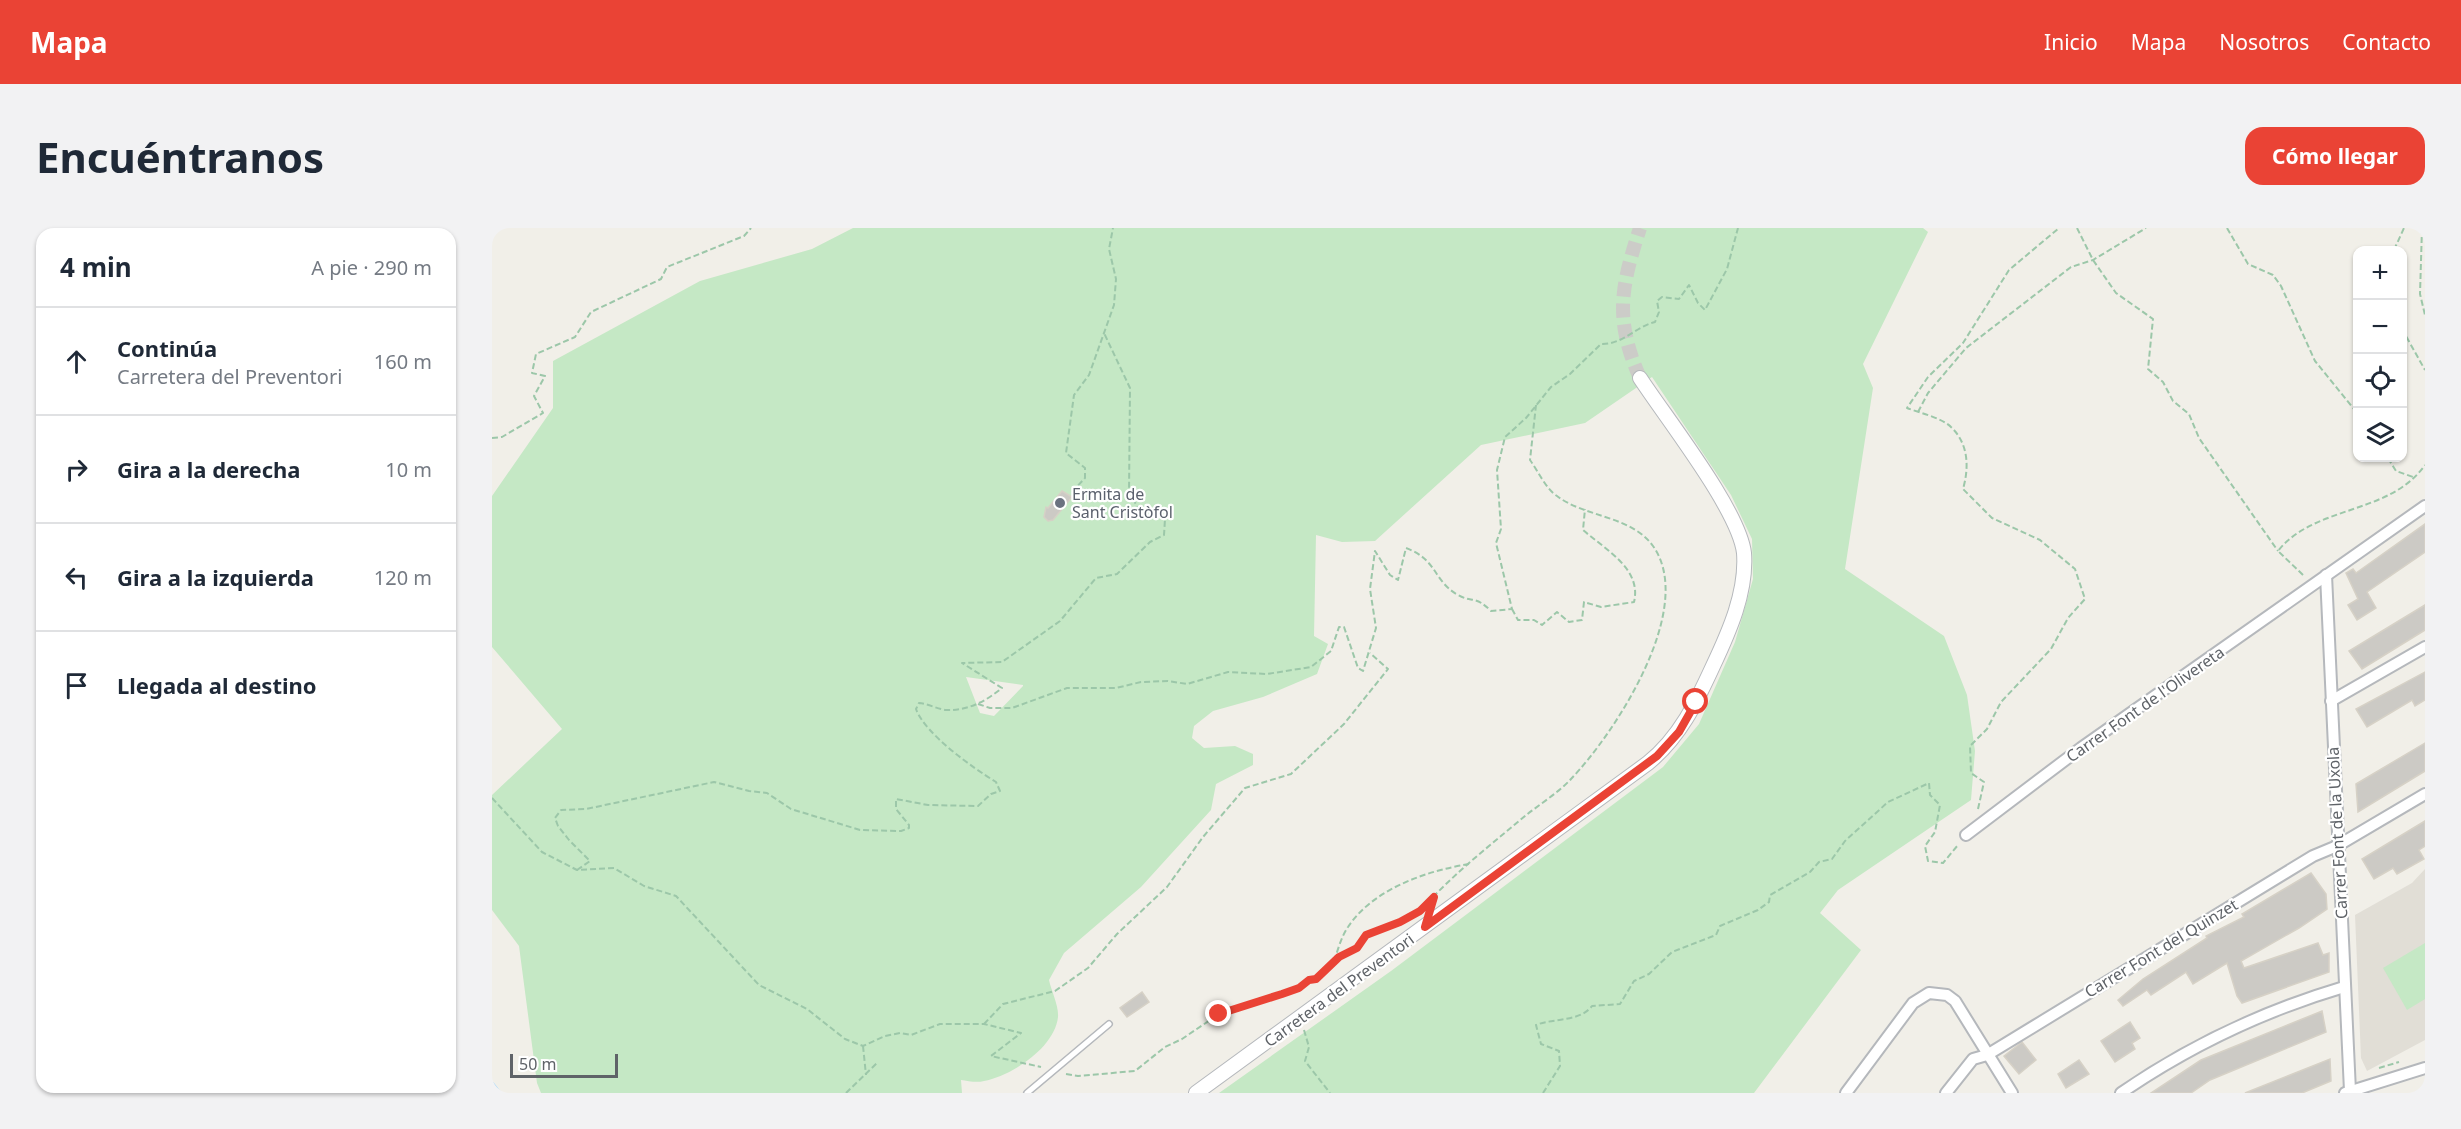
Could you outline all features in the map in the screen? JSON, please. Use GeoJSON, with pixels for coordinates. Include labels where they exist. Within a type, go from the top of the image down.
{"type":"FeatureCollection","features":[{"type":"Feature","properties":{"kind":"street","name":"Carretera del Preventori"},"geometry":{"type":"LineString","coordinates":[[1196,1093],[1425,927],[1665,748],[1679,732],[1696,702],[1734,614],[1744,565],[1742,543],[1734,523],[1709,481],[1640,378]]}},
{"type":"Feature","properties":{"kind":"street","name":"Carrer Font de l'Olivereta"},"geometry":{"type":"LineString","coordinates":[[1966,835],[2081,748],[2425,506]]}},
{"type":"Feature","properties":{"kind":"street","name":"Carrer Font de la Uxola"},"geometry":{"type":"LineString","coordinates":[[2326,575],[2347,1092]]}},
{"type":"Feature","properties":{"kind":"street"},"geometry":{"type":"LineString","coordinates":[[2331,701],[2425,647]]}},
{"type":"Feature","properties":{"kind":"street","name":"Carrer Font del Quinzet"},"geometry":{"type":"LineString","coordinates":[[1946,1093],[1973,1059],[1987,1055],[2313,856],[2337,846],[2425,794]]}},
{"type":"Feature","properties":{"kind":"street"},"geometry":{"type":"LineString","coordinates":[[2121,1093],[2179,1055],[2223,1032],[2269,1012],[2344,987]]}},
{"type":"Feature","properties":{"kind":"street"},"geometry":{"type":"LineString","coordinates":[[1846,1093],[1913,1003],[1929,993],[1947,995],[1955,1001],[2012,1093]]}},
{"type":"Feature","properties":{"kind":"street"},"geometry":{"type":"LineString","coordinates":[[2347,1092],[2425,1068]]}},
{"type":"Feature","properties":{"kind":"lane"},"geometry":{"type":"LineString","coordinates":[[1027,1093],[1110,1024]]}},
{"type":"Feature","properties":{"kind":"path"},"geometry":{"type":"LineString","coordinates":[[492,438],[502,437],[543,413],[534,396],[545,376],[532,373],[536,354],[574,337],[591,312],[661,279],[667,267],[744,236],[751,228]]}},
{"type":"Feature","properties":{"kind":"path"},"geometry":{"type":"LineString","coordinates":[[1072,492],[1085,478],[1085,468],[1066,453],[1074,395],[1089,375],[1114,305],[1116,279],[1109,249],[1113,228]]}},
{"type":"Feature","properties":{"kind":"path"},"geometry":{"type":"LineString","coordinates":[[1585,509],[1583,530],[1632,573],[1637,589],[1634,602],[1601,608],[1584,602],[1582,620],[1569,622],[1557,612],[1542,626],[1534,620],[1518,620],[1512,609],[1496,543],[1501,529],[1497,470],[1505,437],[1551,387],[1570,374],[1601,344],[1613,345],[1642,325],[1655,322],[1659,312],[1657,301],[1662,297],[1679,299],[1689,285],[1698,303],[1705,310],[1727,269],[1738,228]]}},
{"type":"Feature","properties":{"kind":"path"},"geometry":{"type":"LineString","coordinates":[[1977,826],[1979,796],[1984,782],[1971,774],[1970,746],[1987,729],[2001,702],[2051,650],[2068,618],[2085,599],[2076,569],[2040,540],[1992,518],[1963,489],[1969,467],[1963,445],[1951,426],[1907,408],[1928,377],[1962,343],[2009,270],[2059,228]]}},
{"type":"Feature","properties":{"kind":"path"},"geometry":{"type":"LineString","coordinates":[[2077,228],[2093,260],[2116,292],[2153,319],[2148,369],[2163,381],[2173,401],[2189,414],[2199,438],[2278,551],[2313,585]]}},
{"type":"Feature","properties":{"kind":"path"},"geometry":{"type":"LineString","coordinates":[[1918,412],[1928,393],[1966,348],[2071,267],[2093,260],[2146,228]]}},
{"type":"Feature","properties":{"kind":"path"},"geometry":{"type":"LineString","coordinates":[[2227,228],[2248,264],[2273,275],[2281,286],[2315,361],[2353,408]]}},
{"type":"Feature","properties":{"kind":"path"},"geometry":{"type":"LineString","coordinates":[[2396,246],[2404,228]]}},
{"type":"Feature","properties":{"kind":"path"},"geometry":{"type":"LineString","coordinates":[[2422,228],[2420,294],[2425,315]]}},
{"type":"Feature","properties":{"kind":"path"},"geometry":{"type":"LineString","coordinates":[[577,870],[590,861],[558,826],[555,818],[561,810],[597,807],[714,782],[767,793],[791,808],[860,830],[901,831],[909,828],[909,825],[896,808],[894,802],[896,799],[936,805],[978,806],[992,794],[1000,791],[996,782],[932,735],[921,722],[916,710],[919,704],[932,704],[943,710],[968,708],[1002,688],[962,663],[1002,662],[1060,621],[1096,578],[1117,574],[1150,542],[1164,535],[1165,519],[1160,516],[1145,517],[1129,494],[1130,388],[1104,333]]}},
{"type":"Feature","properties":{"kind":"path"},"geometry":{"type":"LineString","coordinates":[[2407,336],[2425,370]]}},
{"type":"Feature","properties":{"kind":"path"},"geometry":{"type":"LineString","coordinates":[[492,798],[542,852],[577,870],[614,868],[644,886],[676,896],[759,985],[807,1009],[845,1039],[863,1046],[885,1036],[900,1033],[911,1035],[940,1024],[984,1024],[1021,1033],[991,1056],[1042,1067],[1051,1073],[1078,1076],[1135,1071],[1165,1047],[1182,1039],[1219,1014],[1299,988],[1309,980],[1316,979],[1339,957],[1357,948],[1366,935],[1400,922],[1420,911],[1469,864],[1571,780],[1619,718],[1653,653],[1666,592],[1665,570],[1651,543],[1634,530],[1556,496],[1530,460],[1536,405]]}},
{"type":"Feature","properties":{"kind":"path"},"geometry":{"type":"LineString","coordinates":[[2390,462],[2396,471],[2413,477]]}},
{"type":"Feature","properties":{"kind":"path"},"geometry":{"type":"LineString","coordinates":[[2278,551],[2284,543],[2304,530],[2372,504],[2399,489],[2425,465]]}},
{"type":"Feature","properties":{"kind":"path"},"geometry":{"type":"LineString","coordinates":[[978,704],[990,708],[1012,708],[1067,688],[1116,688],[1141,682],[1168,681],[1187,684],[1228,672],[1267,674],[1311,668],[1331,651],[1339,627],[1344,627],[1358,668],[1363,671],[1376,628],[1370,589],[1376,551],[1390,575],[1398,580],[1406,548],[1419,553],[1433,565],[1441,581],[1459,596],[1479,599],[1491,611],[1512,609]]}},
{"type":"Feature","properties":{"kind":"path"},"geometry":{"type":"LineString","coordinates":[[984,1024],[1003,1004],[1055,991],[1088,968],[1117,934],[1167,887],[1203,837],[1245,788],[1292,774],[1344,724],[1388,669],[1369,652]]}},
{"type":"Feature","properties":{"kind":"path"},"geometry":{"type":"LineString","coordinates":[[1543,1093],[1560,1066],[1559,1051],[1541,1044],[1536,1025],[1550,1019],[1558,1021],[1575,1016],[1588,1011],[1592,1006],[1620,1004],[1634,981],[1649,974],[1672,952],[1716,935],[1720,926],[1758,910],[1769,902],[1770,895],[1810,872],[1819,862],[1832,859],[1845,841],[1888,802],[1929,783],[1930,795],[1940,805],[1935,832],[1925,846],[1928,861],[1943,863],[1966,835]]}},
{"type":"Feature","properties":{"kind":"path"},"geometry":{"type":"LineString","coordinates":[[1333,963],[1347,927],[1367,904],[1414,879],[1449,867],[1469,864]]}},
{"type":"Feature","properties":{"kind":"path"},"geometry":{"type":"LineString","coordinates":[[1425,927],[1434,897]]}},
{"type":"Feature","properties":{"kind":"path"},"geometry":{"type":"LineString","coordinates":[[1298,1020],[1309,1047],[1305,1061],[1330,1093]]}},
{"type":"Feature","properties":{"kind":"path"},"geometry":{"type":"LineString","coordinates":[[863,1046],[866,1075]]}},
{"type":"Feature","properties":{"kind":"path"},"geometry":{"type":"LineString","coordinates":[[846,1093],[877,1063]]}},
{"type":"Feature","properties":{"kind":"path"},"geometry":{"type":"LineString","coordinates":[[492,1088],[496,1093]]}},
{"type":"Feature","properties":{"kind":"shaded area"},"geometry":{"type":"Polygon","coordinates":[[[2425,869],[2425,1040],[2367,1071],[2361,1058],[2355,915],[2412,883],[2425,869]]]}},
{"type":"Feature","properties":{"kind":"green space"},"geometry":{"type":"Polygon","coordinates":[[[853,228],[1923,228],[1928,232],[1863,364],[1873,388],[1845,569],[1944,636],[1967,695],[1975,751],[1971,800],[1838,890],[1820,913],[1861,950],[1754,1093],[1219,1093],[1391,971],[1663,767],[1699,724],[1735,642],[1753,579],[1752,539],[1731,495],[1652,377],[1585,423],[1481,445],[1375,541],[1342,542],[1316,535],[1314,636],[1328,644],[1317,674],[1263,697],[1213,711],[1194,726],[1192,738],[1204,748],[1235,746],[1253,754],[1253,765],[1216,784],[1211,810],[1141,887],[1064,953],[1049,980],[1058,1013],[1055,1028],[1041,1049],[1019,1066],[984,1081],[961,1080],[962,1093],[541,1093],[537,1083],[519,946],[492,910],[492,795],[562,729],[492,647],[492,496],[553,408],[553,361],[700,281],[812,249],[853,228]],[[966,677],[980,713],[994,716],[1023,685],[966,677]]]}},
{"type":"Feature","properties":{"kind":"green space"},"geometry":{"type":"Polygon","coordinates":[[[2425,943],[2425,999],[2407,1010],[2383,968],[2425,943]]]}},
{"type":"Feature","properties":{"kind":"building","name":"Ermita de Sant Cristòfol"},"geometry":{"type":"Polygon","coordinates":[[[1062,491],[1072,497],[1053,520],[1048,521],[1044,517],[1046,507],[1048,508],[1062,491]]]}},
{"type":"Feature","properties":{"kind":"building"},"geometry":{"type":"Polygon","coordinates":[[[2425,524],[2425,552],[2367,592],[2376,608],[2357,620],[2348,605],[2358,599],[2346,573],[2353,569],[2356,573],[2425,524]]]}},
{"type":"Feature","properties":{"kind":"building"},"geometry":{"type":"Polygon","coordinates":[[[2425,605],[2425,630],[2362,669],[2349,651],[2425,605]]]}},
{"type":"Feature","properties":{"kind":"building"},"geometry":{"type":"Polygon","coordinates":[[[2425,672],[2425,700],[2415,706],[2412,700],[2367,727],[2356,709],[2425,672]]]}},
{"type":"Feature","properties":{"kind":"building"},"geometry":{"type":"Polygon","coordinates":[[[2425,743],[2425,771],[2358,812],[2356,784],[2425,743]]]}},
{"type":"Feature","properties":{"kind":"building"},"geometry":{"type":"Polygon","coordinates":[[[2425,821],[2425,846],[2419,850],[2424,859],[2397,874],[2393,868],[2374,879],[2362,859],[2425,821]]]}},
{"type":"Feature","properties":{"kind":"building"},"geometry":{"type":"Polygon","coordinates":[[[2311,873],[2326,894],[2327,909],[2241,961],[2244,968],[2318,943],[2323,955],[2329,953],[2329,972],[2242,1003],[2237,996],[2227,963],[2193,984],[2186,972],[2151,995],[2147,990],[2123,1006],[2118,1000],[2143,979],[2207,938],[2206,936],[2244,917],[2242,914],[2311,873]]]}},
{"type":"Feature","properties":{"kind":"building"},"geometry":{"type":"Polygon","coordinates":[[[1142,992],[1149,1002],[1127,1017],[1120,1008],[1142,992]]]}},
{"type":"Feature","properties":{"kind":"building"},"geometry":{"type":"Polygon","coordinates":[[[2322,1011],[2326,1032],[2210,1080],[2191,1093],[2151,1093],[2201,1060],[2322,1011]]]}},
{"type":"Feature","properties":{"kind":"building"},"geometry":{"type":"Polygon","coordinates":[[[2130,1022],[2140,1038],[2132,1043],[2135,1049],[2115,1062],[2101,1041],[2130,1022]]]}},
{"type":"Feature","properties":{"kind":"building"},"geometry":{"type":"Polygon","coordinates":[[[2022,1042],[2036,1060],[2019,1074],[2004,1056],[2022,1042]]]}},
{"type":"Feature","properties":{"kind":"building"},"geometry":{"type":"Polygon","coordinates":[[[2330,1059],[2331,1081],[2302,1093],[2245,1093],[2330,1059]]]}},
{"type":"Feature","properties":{"kind":"building"},"geometry":{"type":"Polygon","coordinates":[[[2079,1060],[2089,1074],[2066,1088],[2058,1074],[2079,1060]]]}},
{"type":"Feature","properties":{"kind":"waterway"},"geometry":{"type":"LineString","coordinates":[[492,1084],[499,1093]]}},
{"type":"Feature","properties":{"kind":"tunnel"},"geometry":{"type":"LineString","coordinates":[[1640,228],[1628,268],[1623,303],[1626,338],[1640,378]]}},
{"type":"Feature","properties":{"kind":"place","name":"Ermita de Sant Cristòfol"},"geometry":{"type":"Point","coordinates":[1060,503]}},
{"type":"Feature","properties":{"kind":"route"},"geometry":{"type":"LineString","coordinates":[[1219,1014],[1228,1013],[1243,1005],[1299,988],[1309,980],[1316,979],[1339,957],[1357,948],[1366,935],[1400,922],[1420,911],[1434,897],[1425,927],[1657,756],[1679,732],[1696,702]]}}]}
